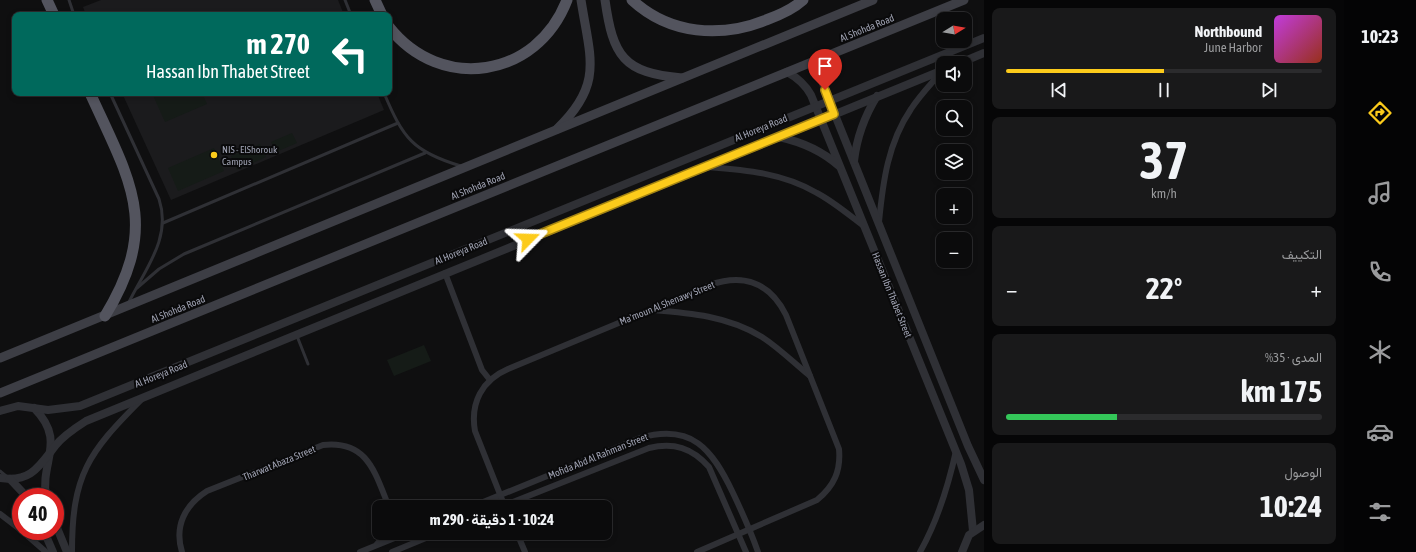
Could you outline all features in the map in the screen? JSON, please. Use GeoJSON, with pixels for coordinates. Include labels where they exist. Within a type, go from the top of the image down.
{"type":"FeatureCollection","features":[{"type":"Feature","properties":{"kind":"highway"},"geometry":{"type":"LineString","coordinates":[[47,0],[53,12]]}},
{"type":"Feature","properties":{"kind":"highway"},"geometry":{"type":"LineString","coordinates":[[375,0],[381,12]]}},
{"type":"Feature","properties":{"kind":"highway"},"geometry":{"type":"LineString","coordinates":[[392,30],[409,49],[430,61],[452,68],[487,68],[520,56],[540,41],[557,21],[567,0]]}},
{"type":"Feature","properties":{"kind":"highway"},"geometry":{"type":"LineString","coordinates":[[632,0],[666,22],[689,29],[714,32],[751,26],[788,11],[803,0]]}},
{"type":"Feature","properties":{"kind":"highway"},"geometry":{"type":"LineString","coordinates":[[91,96],[128,177],[132,191],[136,220],[131,263],[120,290],[105,316]]}},
{"type":"Feature","properties":{"kind":"main road"},"geometry":{"type":"LineString","coordinates":[[552,133],[572,114],[581,102],[589,79],[590,62],[581,0]]}},
{"type":"Feature","properties":{"kind":"main road"},"geometry":{"type":"LineString","coordinates":[[605,0],[612,38],[625,59],[638,69],[653,75],[685,78]]}},
{"type":"Feature","properties":{"kind":"main road"},"geometry":{"type":"LineString","coordinates":[[0,358],[552,133],[872,0]]}},
{"type":"Feature","properties":{"kind":"main road","name":"Al Shohda Road"},"geometry":{"type":"LineString","coordinates":[[0,393],[964,0]]}},
{"type":"Feature","properties":{"kind":"street","name":"Al Horeya Road"},"geometry":{"type":"LineString","coordinates":[[0,411],[18,406],[59,410],[80,406],[137,384],[816,105],[984,38]]}},
{"type":"Feature","properties":{"kind":"street"},"geometry":{"type":"LineString","coordinates":[[972,58],[984,53]]}},
{"type":"Feature","properties":{"kind":"street","name":"Hassan Ibn Thabet Street"},"geometry":{"type":"LineString","coordinates":[[821,58],[822,80],[834,114],[968,446],[984,480]]}},
{"type":"Feature","properties":{"kind":"street","name":"Hassan Ibn Thabet Street"},"geometry":{"type":"LineString","coordinates":[[787,72],[806,86],[816,105],[956,451],[969,490],[973,531]]}},
{"type":"Feature","properties":{"kind":"street","name":"Al Horeya Road"},"geometry":{"type":"LineString","coordinates":[[0,478],[10,479],[24,476],[37,469],[62,439],[86,421],[444,273],[936,73]]}},
{"type":"Feature","properties":{"kind":"street"},"geometry":{"type":"LineString","coordinates":[[879,224],[884,171],[890,149],[911,108],[936,78]]}},
{"type":"Feature","properties":{"kind":"street"},"geometry":{"type":"LineString","coordinates":[[854,162],[860,127],[877,96]]}},
{"type":"Feature","properties":{"kind":"street"},"geometry":{"type":"LineString","coordinates":[[778,137],[795,140],[812,147],[827,156],[840,167]]}},
{"type":"Feature","properties":{"kind":"street"},"geometry":{"type":"LineString","coordinates":[[704,167],[762,172],[781,177],[817,193],[865,228]]}},
{"type":"Feature","properties":{"kind":"street"},"geometry":{"type":"LineString","coordinates":[[444,273],[482,370],[490,380]]}},
{"type":"Feature","properties":{"kind":"street","name":"Ma'moun Al Shenawy Street"},"geometry":{"type":"LineString","coordinates":[[502,500],[475,431],[474,422],[476,402],[480,393],[490,380],[500,373],[721,281],[732,279],[755,283],[769,292],[781,305],[839,449],[840,461],[838,472],[826,493],[817,500],[697,552]]}},
{"type":"Feature","properties":{"kind":"street"},"geometry":{"type":"LineString","coordinates":[[650,310],[702,315],[743,327],[762,338],[811,377]]}},
{"type":"Feature","properties":{"kind":"street"},"geometry":{"type":"LineString","coordinates":[[72,552],[72,516],[76,494],[84,472],[95,451],[108,433],[144,396],[137,384]]}},
{"type":"Feature","properties":{"kind":"street"},"geometry":{"type":"LineString","coordinates":[[80,406],[86,412],[86,421]]}},
{"type":"Feature","properties":{"kind":"street"},"geometry":{"type":"LineString","coordinates":[[34,408],[43,418],[49,430],[52,445],[46,471],[46,488]]}},
{"type":"Feature","properties":{"kind":"street","name":"Mofida Abd Al Rahman Street"},"geometry":{"type":"LineString","coordinates":[[488,500],[640,438],[655,434],[671,433],[687,437],[697,442],[713,456],[722,469],[750,530],[758,552]]}},
{"type":"Feature","properties":{"kind":"street","name":"Tharwat Abaza Street"},"geometry":{"type":"LineString","coordinates":[[182,552],[179,536],[180,522],[186,509],[195,498],[207,491],[324,445],[336,443],[348,446],[358,451],[367,459],[374,469],[386,500]]}},
{"type":"Feature","properties":{"kind":"street","name":"Mofida Abd Al Rahman Street"},"geometry":{"type":"LineString","coordinates":[[519,500],[649,448],[662,445],[676,445],[689,450],[700,457],[709,467],[746,552]]}},
{"type":"Feature","properties":{"kind":"street"},"geometry":{"type":"LineString","coordinates":[[920,552],[942,507],[950,480],[956,451]]}},
{"type":"Feature","properties":{"kind":"street"},"geometry":{"type":"LineString","coordinates":[[10,479],[18,488]]}},
{"type":"Feature","properties":{"kind":"street"},"geometry":{"type":"LineString","coordinates":[[0,514],[12,524]]}},
{"type":"Feature","properties":{"kind":"street"},"geometry":{"type":"LineString","coordinates":[[961,551],[966,540],[973,531],[984,525]]}},
{"type":"Feature","properties":{"kind":"street"},"geometry":{"type":"LineString","coordinates":[[32,540],[46,552]]}},
{"type":"Feature","properties":{"kind":"street"},"geometry":{"type":"LineString","coordinates":[[48,540],[53,552]]}},
{"type":"Feature","properties":{"kind":"street"},"geometry":{"type":"LineString","coordinates":[[62,540],[67,552]]}},
{"type":"Feature","properties":{"kind":"street"},"geometry":{"type":"LineString","coordinates":[[372,547],[382,540]]}},
{"type":"Feature","properties":{"kind":"street"},"geometry":{"type":"LineString","coordinates":[[360,552],[390,540]]}},
{"type":"Feature","properties":{"kind":"street"},"geometry":{"type":"LineString","coordinates":[[399,540],[397,544],[406,548]]}},
{"type":"Feature","properties":{"kind":"street"},"geometry":{"type":"LineString","coordinates":[[392,552],[406,548],[423,540]]}},
{"type":"Feature","properties":{"kind":"street"},"geometry":{"type":"LineString","coordinates":[[520,540],[525,552]]}},
{"type":"Feature","properties":{"kind":"lane"},"geometry":{"type":"LineString","coordinates":[[69,0],[73,12]]}},
{"type":"Feature","properties":{"kind":"lane"},"geometry":{"type":"LineString","coordinates":[[345,0],[350,12]]}},
{"type":"Feature","properties":{"kind":"lane"},"geometry":{"type":"LineString","coordinates":[[111,96],[159,199],[163,223],[160,240],[127,307]]}},
{"type":"Feature","properties":{"kind":"lane"},"geometry":{"type":"LineString","coordinates":[[385,96],[398,123],[410,140],[425,153],[444,162],[466,168]]}},
{"type":"Feature","properties":{"kind":"lane"},"geometry":{"type":"LineString","coordinates":[[163,223],[398,123]]}},
{"type":"Feature","properties":{"kind":"lane"},"geometry":{"type":"LineString","coordinates":[[137,288],[159,270],[184,254],[425,153]]}},
{"type":"Feature","properties":{"kind":"lane"},"geometry":{"type":"LineString","coordinates":[[296,334],[308,364]]}},
{"type":"Feature","properties":{"kind":"lane"},"geometry":{"type":"LineString","coordinates":[[0,471],[10,479]]}},
{"type":"Feature","properties":{"kind":"shaded area"},"geometry":{"type":"Polygon","coordinates":[[[101,0],[338,0],[343,12],[85,12],[83,7],[101,0]]]}},
{"type":"Feature","properties":{"kind":"shaded area","name":"NIS - ElShorouk Campus"},"geometry":{"type":"Polygon","coordinates":[[[123,96],[378,96],[384,110],[171,200],[123,96]]]}},
{"type":"Feature","properties":{"kind":"shaded area"},"geometry":{"type":"Polygon","coordinates":[[[153,96],[203,96],[207,104],[165,122],[153,96]]]}},
{"type":"Feature","properties":{"kind":"shaded area"},"geometry":{"type":"Polygon","coordinates":[[[292,133],[297,143],[276,152],[271,142],[292,133]]]}},
{"type":"Feature","properties":{"kind":"shaded area"},"geometry":{"type":"Polygon","coordinates":[[[260,144],[266,157],[237,170],[231,156],[260,144]]]}},
{"type":"Feature","properties":{"kind":"shaded area"},"geometry":{"type":"Polygon","coordinates":[[[214,148],[224,171],[178,191],[168,168],[214,148]]]}},
{"type":"Feature","properties":{"kind":"shaded area"},"geometry":{"type":"Polygon","coordinates":[[[424,345],[431,361],[394,376],[387,360],[424,345]]]}},
{"type":"Feature","properties":{"kind":"place","name":"NIS - ElShorouk Campus"},"geometry":{"type":"Point","coordinates":[214,155]}},
{"type":"Feature","properties":{"kind":"route"},"geometry":{"type":"LineString","coordinates":[[528,239],[834,114],[825,90]]}}]}
